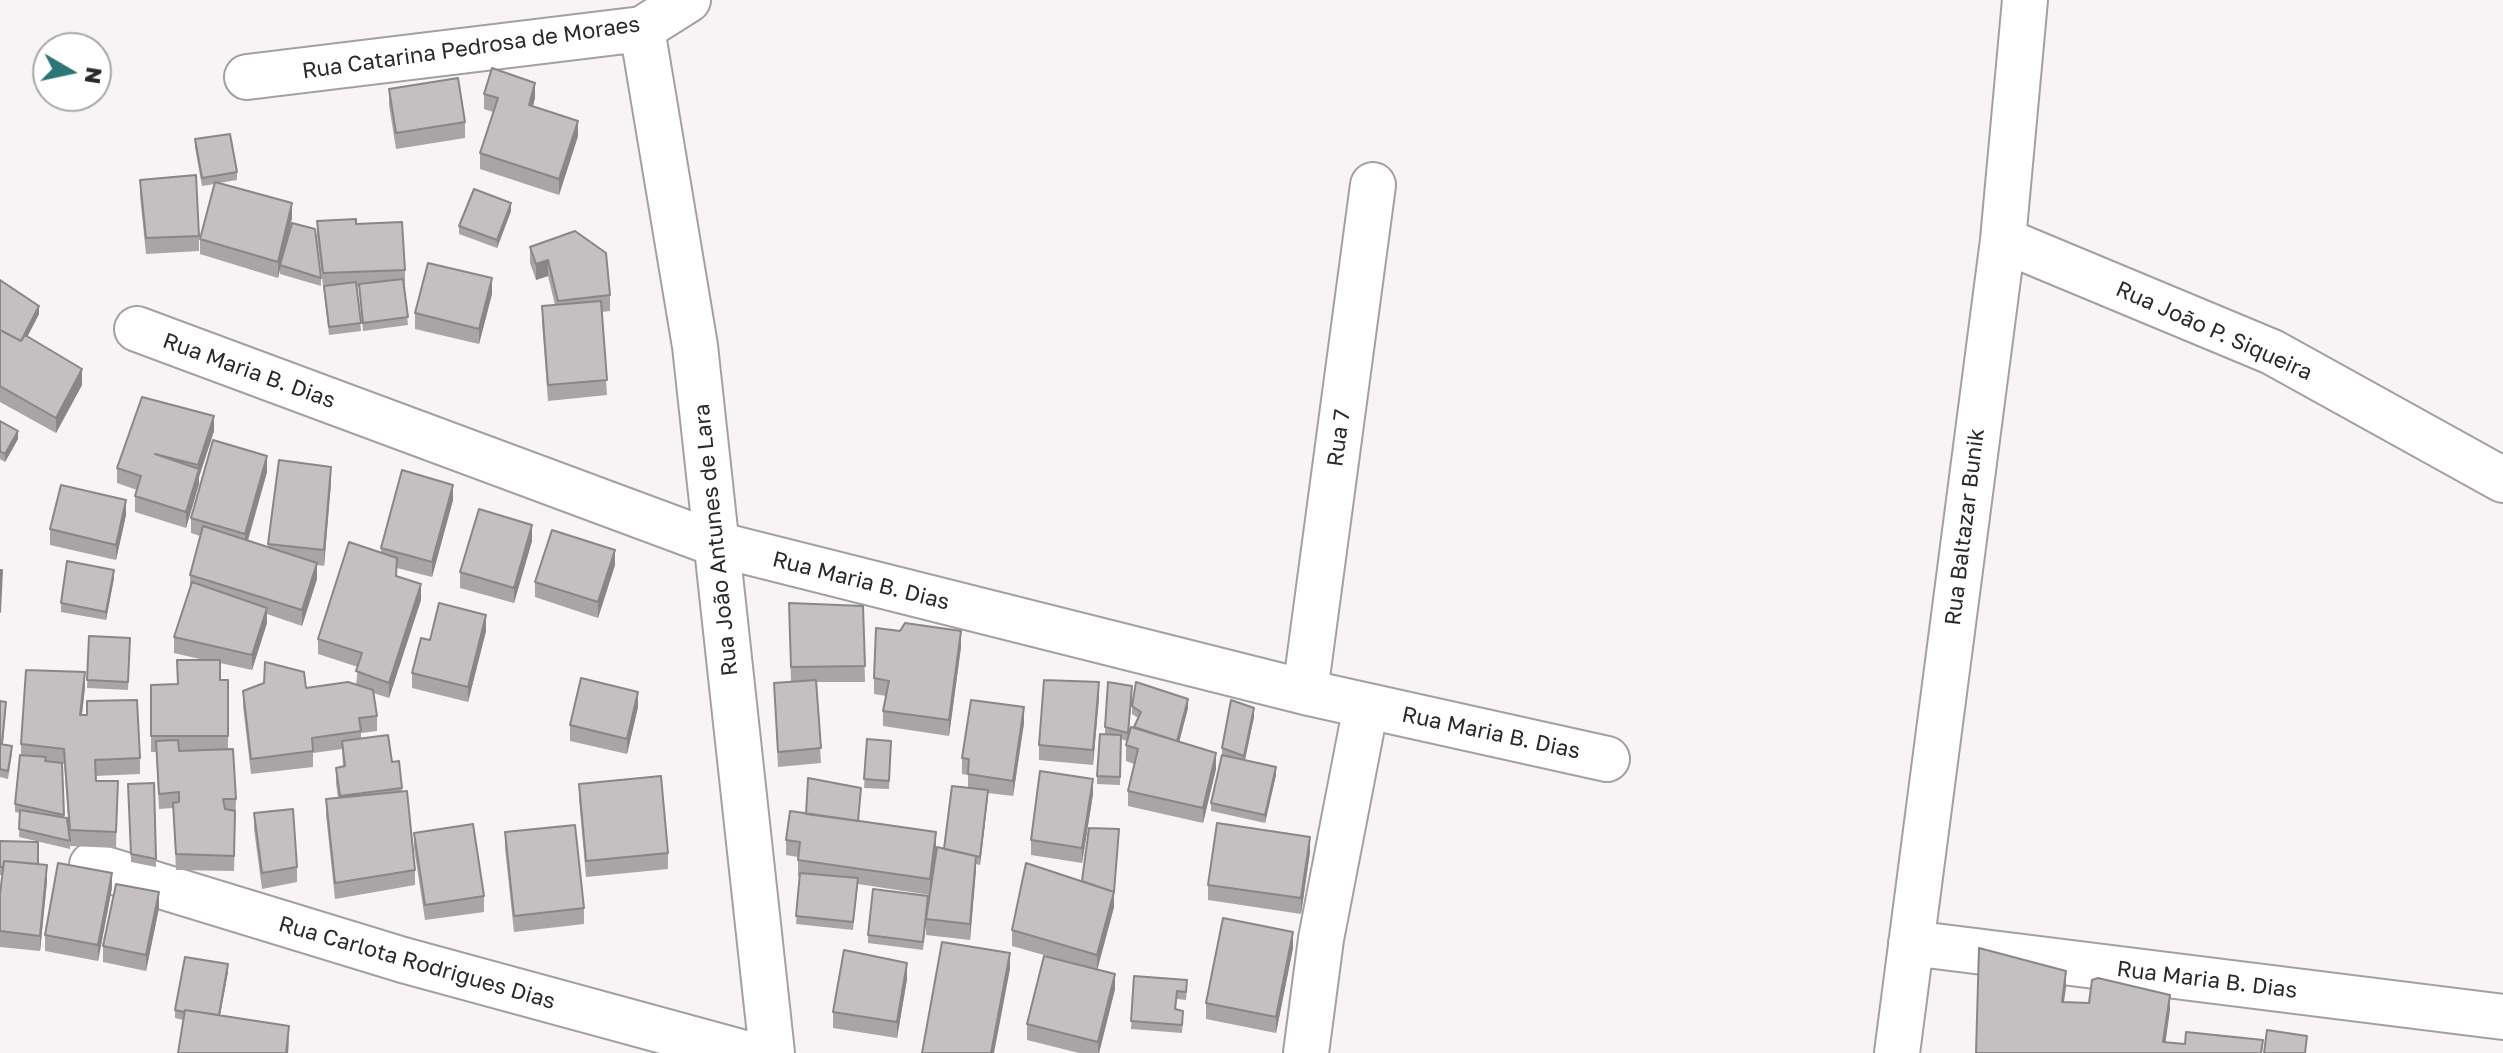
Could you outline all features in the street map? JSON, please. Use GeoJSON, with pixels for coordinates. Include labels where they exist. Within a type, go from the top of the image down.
{"type":"FeatureCollection","features":[{"type":"Feature","properties":{"kind":"street","name":"Rua Catarina Pedrosa de Moraes"},"geometry":{"type":"LineString","coordinates":[[247,77],[642,29],[687,0]]}},
{"type":"Feature","properties":{"kind":"street","name":"Rua Baltazar Bunik"},"geometry":{"type":"LineString","coordinates":[[1897,1053],[2003,240],[2025,0]]}},
{"type":"Feature","properties":{"kind":"street","name":"Rua João Antunes de Lara"},"geometry":{"type":"LineString","coordinates":[[642,29],[695,346],[772,1053]]}},
{"type":"Feature","properties":{"kind":"street","name":"Rua 7"},"geometry":{"type":"LineString","coordinates":[[1305,692],[1373,185]]}},
{"type":"Feature","properties":{"kind":"street","name":"Rua João P. Siqueira"},"geometry":{"type":"LineString","coordinates":[[2003,240],[2272,352],[2503,480]]}},
{"type":"Feature","properties":{"kind":"street","name":"Rua Maria B. Dias"},"geometry":{"type":"LineString","coordinates":[[137,329],[716,544],[1305,692],[1607,759]]}},
{"type":"Feature","properties":{"kind":"street"},"geometry":{"type":"LineString","coordinates":[[1306,1053],[1321,939],[1366,706]]}},
{"type":"Feature","properties":{"kind":"street","name":"Rua Carlota Rodrigues Dias"},"geometry":{"type":"LineString","coordinates":[[92,865],[403,960],[744,1053]]}},
{"type":"Feature","properties":{"kind":"street","name":"Rua Maria B. Dias"},"geometry":{"type":"LineString","coordinates":[[1911,943],[2503,1017]]}},
{"type":"Feature","properties":{"kind":"building"},"geometry":{"type":"Polygon","coordinates":[[[492,68],[535,83],[529,105],[578,121],[559,179],[480,153],[498,98],[484,94],[492,68]]]}},
{"type":"Feature","properties":{"kind":"building"},"geometry":{"type":"Polygon","coordinates":[[[458,78],[465,122],[396,133],[389,89],[458,78]]]}},
{"type":"Feature","properties":{"kind":"building"},"geometry":{"type":"Polygon","coordinates":[[[230,134],[237,172],[202,178],[195,139],[230,134]]]}},
{"type":"Feature","properties":{"kind":"building"},"geometry":{"type":"Polygon","coordinates":[[[196,175],[199,236],[146,238],[140,180],[196,175]]]}},
{"type":"Feature","properties":{"kind":"building"},"geometry":{"type":"Polygon","coordinates":[[[215,182],[292,203],[278,262],[200,239],[215,182]]]}},
{"type":"Feature","properties":{"kind":"building"},"geometry":{"type":"Polygon","coordinates":[[[474,189],[511,203],[497,240],[459,226],[474,189]]]}},
{"type":"Feature","properties":{"kind":"building"},"geometry":{"type":"Polygon","coordinates":[[[356,219],[356,224],[402,222],[405,270],[323,273],[317,221],[356,219]]]}},
{"type":"Feature","properties":{"kind":"building"},"geometry":{"type":"Polygon","coordinates":[[[292,223],[315,229],[321,278],[280,265],[292,223]]]}},
{"type":"Feature","properties":{"kind":"building"},"geometry":{"type":"Polygon","coordinates":[[[575,231],[606,253],[610,295],[558,301],[548,260],[536,264],[530,247],[575,231]]]}},
{"type":"Feature","properties":{"kind":"building"},"geometry":{"type":"Polygon","coordinates":[[[428,263],[492,278],[479,329],[415,313],[428,263]]]}},
{"type":"Feature","properties":{"kind":"building"},"geometry":{"type":"Polygon","coordinates":[[[403,279],[408,317],[363,323],[359,284],[403,279]]]}},
{"type":"Feature","properties":{"kind":"building"},"geometry":{"type":"Polygon","coordinates":[[[0,280],[39,306],[21,341],[0,330],[0,280]]]}},
{"type":"Feature","properties":{"kind":"building"},"geometry":{"type":"Polygon","coordinates":[[[356,282],[361,323],[329,327],[324,286],[356,282]]]}},
{"type":"Feature","properties":{"kind":"building"},"geometry":{"type":"Polygon","coordinates":[[[601,301],[607,380],[548,385],[542,306],[601,301]]]}},
{"type":"Feature","properties":{"kind":"building"},"geometry":{"type":"Polygon","coordinates":[[[0,330],[21,341],[25,335],[82,369],[56,418],[0,386],[0,330]]]}},
{"type":"Feature","properties":{"kind":"building"},"geometry":{"type":"Polygon","coordinates":[[[142,397],[214,416],[198,465],[155,454],[199,469],[186,512],[135,496],[141,476],[117,468],[142,397]]]}},
{"type":"Feature","properties":{"kind":"building"},"geometry":{"type":"Polygon","coordinates":[[[0,421],[18,431],[5,454],[0,451],[0,421]]]}},
{"type":"Feature","properties":{"kind":"building"},"geometry":{"type":"Polygon","coordinates":[[[213,440],[267,456],[245,534],[191,518],[213,440]]]}},
{"type":"Feature","properties":{"kind":"building"},"geometry":{"type":"Polygon","coordinates":[[[279,460],[331,467],[324,550],[268,544],[279,460]]]}},
{"type":"Feature","properties":{"kind":"building"},"geometry":{"type":"Polygon","coordinates":[[[402,470],[453,485],[432,562],[381,548],[402,470]]]}},
{"type":"Feature","properties":{"kind":"building"},"geometry":{"type":"Polygon","coordinates":[[[61,485],[126,500],[116,545],[50,529],[61,485]]]}},
{"type":"Feature","properties":{"kind":"building"},"geometry":{"type":"Polygon","coordinates":[[[479,509],[532,525],[514,588],[460,572],[479,509]]]}},
{"type":"Feature","properties":{"kind":"building"},"geometry":{"type":"Polygon","coordinates":[[[203,526],[317,563],[302,610],[190,575],[203,526]]]}},
{"type":"Feature","properties":{"kind":"building"},"geometry":{"type":"Polygon","coordinates":[[[552,530],[615,550],[598,602],[535,582],[552,530]]]}},
{"type":"Feature","properties":{"kind":"building"},"geometry":{"type":"Polygon","coordinates":[[[349,542],[397,558],[396,576],[421,584],[389,683],[356,671],[362,653],[318,639],[349,542]]]}},
{"type":"Feature","properties":{"kind":"building"},"geometry":{"type":"Polygon","coordinates":[[[67,561],[114,570],[106,612],[61,603],[67,561]]]}},
{"type":"Feature","properties":{"kind":"building"},"geometry":{"type":"Polygon","coordinates":[[[0,570],[2,570],[0,612],[0,570]]]}},
{"type":"Feature","properties":{"kind":"building"},"geometry":{"type":"Polygon","coordinates":[[[192,582],[267,608],[252,655],[174,637],[192,582]]]}},
{"type":"Feature","properties":{"kind":"building"},"geometry":{"type":"Polygon","coordinates":[[[439,603],[486,615],[468,687],[412,673],[421,638],[430,640],[439,603]]]}},
{"type":"Feature","properties":{"kind":"building"},"geometry":{"type":"Polygon","coordinates":[[[789,603],[863,606],[865,666],[791,667],[789,603]]]}},
{"type":"Feature","properties":{"kind":"building"},"geometry":{"type":"Polygon","coordinates":[[[905,623],[961,631],[949,720],[883,711],[889,681],[874,678],[876,628],[900,631],[905,623]]]}},
{"type":"Feature","properties":{"kind":"building"},"geometry":{"type":"Polygon","coordinates":[[[89,636],[130,638],[128,682],[87,680],[89,636]]]}},
{"type":"Feature","properties":{"kind":"building"},"geometry":{"type":"Polygon","coordinates":[[[177,660],[220,660],[220,680],[228,680],[228,736],[151,736],[151,685],[178,684],[177,660]]]}},
{"type":"Feature","properties":{"kind":"building"},"geometry":{"type":"Polygon","coordinates":[[[265,662],[304,672],[306,688],[348,682],[373,690],[377,716],[359,718],[361,731],[312,738],[313,751],[251,759],[243,691],[264,683],[265,662]]]}},
{"type":"Feature","properties":{"kind":"building"},"geometry":{"type":"Polygon","coordinates":[[[26,670],[85,672],[80,715],[87,715],[87,701],[137,700],[140,758],[95,760],[96,781],[118,781],[116,832],[70,830],[64,749],[21,744],[26,670]]]}},
{"type":"Feature","properties":{"kind":"building"},"geometry":{"type":"Polygon","coordinates":[[[581,678],[638,692],[627,739],[570,725],[581,678]]]}},
{"type":"Feature","properties":{"kind":"building"},"geometry":{"type":"Polygon","coordinates":[[[816,680],[821,748],[778,752],[774,683],[816,680]]]}},
{"type":"Feature","properties":{"kind":"building"},"geometry":{"type":"Polygon","coordinates":[[[1044,680],[1099,682],[1093,750],[1039,745],[1044,680]]]}},
{"type":"Feature","properties":{"kind":"building"},"geometry":{"type":"Polygon","coordinates":[[[1108,682],[1132,686],[1128,733],[1105,727],[1108,682]]]}},
{"type":"Feature","properties":{"kind":"building"},"geometry":{"type":"Polygon","coordinates":[[[1136,682],[1188,699],[1177,741],[1134,727],[1141,712],[1132,706],[1136,682]]]}},
{"type":"Feature","properties":{"kind":"building"},"geometry":{"type":"Polygon","coordinates":[[[971,700],[1024,707],[1013,781],[968,774],[969,759],[962,758],[971,700]]]}},
{"type":"Feature","properties":{"kind":"building"},"geometry":{"type":"Polygon","coordinates":[[[1231,700],[1254,708],[1244,756],[1222,748],[1231,700]]]}},
{"type":"Feature","properties":{"kind":"building"},"geometry":{"type":"Polygon","coordinates":[[[0,701],[6,702],[2,743],[0,743],[0,701]]]}},
{"type":"Feature","properties":{"kind":"building"},"geometry":{"type":"Polygon","coordinates":[[[1131,727],[1216,753],[1203,808],[1128,791],[1138,749],[1126,745],[1131,727]]]}},
{"type":"Feature","properties":{"kind":"building"},"geometry":{"type":"Polygon","coordinates":[[[1100,734],[1121,735],[1120,777],[1097,776],[1100,734]]]}},
{"type":"Feature","properties":{"kind":"building"},"geometry":{"type":"Polygon","coordinates":[[[388,735],[392,762],[399,761],[402,788],[340,796],[336,768],[345,766],[342,741],[388,735]]]}},
{"type":"Feature","properties":{"kind":"building"},"geometry":{"type":"Polygon","coordinates":[[[867,739],[891,741],[889,781],[864,779],[867,739]]]}},
{"type":"Feature","properties":{"kind":"building"},"geometry":{"type":"Polygon","coordinates":[[[178,740],[179,751],[233,749],[236,799],[223,799],[225,809],[235,811],[234,856],[176,854],[173,803],[179,802],[179,792],[159,794],[156,741],[178,740]]]}},
{"type":"Feature","properties":{"kind":"building"},"geometry":{"type":"Polygon","coordinates":[[[0,744],[12,746],[8,771],[0,769],[0,744]]]}},
{"type":"Feature","properties":{"kind":"building"},"geometry":{"type":"Polygon","coordinates":[[[20,755],[46,757],[45,761],[62,763],[64,815],[15,804],[20,755]]]}},
{"type":"Feature","properties":{"kind":"building"},"geometry":{"type":"Polygon","coordinates":[[[1222,755],[1276,767],[1265,815],[1211,803],[1222,755]]]}},
{"type":"Feature","properties":{"kind":"building"},"geometry":{"type":"Polygon","coordinates":[[[1040,771],[1093,779],[1082,848],[1031,840],[1040,771]]]}},
{"type":"Feature","properties":{"kind":"building"},"geometry":{"type":"Polygon","coordinates":[[[661,776],[668,853],[586,861],[579,784],[661,776]]]}},
{"type":"Feature","properties":{"kind":"building"},"geometry":{"type":"Polygon","coordinates":[[[808,778],[861,788],[858,821],[806,814],[808,778]]]}},
{"type":"Feature","properties":{"kind":"building"},"geometry":{"type":"Polygon","coordinates":[[[154,783],[156,859],[131,854],[128,784],[154,783]]]}},
{"type":"Feature","properties":{"kind":"building"},"geometry":{"type":"Polygon","coordinates":[[[952,786],[988,790],[980,857],[944,849],[952,786]]]}},
{"type":"Feature","properties":{"kind":"building"},"geometry":{"type":"Polygon","coordinates":[[[407,791],[415,870],[335,883],[326,799],[407,791]]]}},
{"type":"Feature","properties":{"kind":"building"},"geometry":{"type":"Polygon","coordinates":[[[293,809],[297,867],[262,873],[254,813],[293,809]]]}},
{"type":"Feature","properties":{"kind":"building"},"geometry":{"type":"Polygon","coordinates":[[[20,810],[67,818],[70,841],[19,829],[20,810]]]}},
{"type":"Feature","properties":{"kind":"building"},"geometry":{"type":"Polygon","coordinates":[[[790,811],[936,832],[930,879],[798,860],[800,842],[786,840],[790,811]]]}},
{"type":"Feature","properties":{"kind":"building"},"geometry":{"type":"Polygon","coordinates":[[[1217,823],[1310,837],[1301,898],[1208,885],[1217,823]]]}},
{"type":"Feature","properties":{"kind":"building"},"geometry":{"type":"Polygon","coordinates":[[[473,824],[484,896],[425,905],[414,833],[473,824]]]}},
{"type":"Feature","properties":{"kind":"building"},"geometry":{"type":"Polygon","coordinates":[[[575,825],[584,908],[514,916],[505,832],[575,825]]]}},
{"type":"Feature","properties":{"kind":"building"},"geometry":{"type":"Polygon","coordinates":[[[1089,828],[1119,829],[1114,892],[1082,881],[1089,828]]]}},
{"type":"Feature","properties":{"kind":"building"},"geometry":{"type":"Polygon","coordinates":[[[0,841],[38,842],[38,864],[4,861],[3,867],[0,867],[0,841]]]}},
{"type":"Feature","properties":{"kind":"building"},"geometry":{"type":"Polygon","coordinates":[[[937,847],[976,856],[970,924],[926,919],[937,847]]]}},
{"type":"Feature","properties":{"kind":"building"},"geometry":{"type":"Polygon","coordinates":[[[4,861],[47,865],[40,936],[0,931],[4,861]]]}},
{"type":"Feature","properties":{"kind":"building"},"geometry":{"type":"Polygon","coordinates":[[[58,863],[112,873],[98,945],[45,935],[58,863]]]}},
{"type":"Feature","properties":{"kind":"building"},"geometry":{"type":"Polygon","coordinates":[[[1026,863],[1114,892],[1097,955],[1012,930],[1026,863]]]}},
{"type":"Feature","properties":{"kind":"building"},"geometry":{"type":"Polygon","coordinates":[[[800,873],[858,878],[853,922],[796,916],[800,873]]]}},
{"type":"Feature","properties":{"kind":"building"},"geometry":{"type":"Polygon","coordinates":[[[116,884],[159,892],[146,955],[103,946],[116,884]]]}},
{"type":"Feature","properties":{"kind":"building"},"geometry":{"type":"Polygon","coordinates":[[[873,889],[928,896],[923,942],[868,935],[873,889]]]}},
{"type":"Feature","properties":{"kind":"building"},"geometry":{"type":"Polygon","coordinates":[[[1223,918],[1293,932],[1276,1017],[1206,1003],[1223,918]]]}},
{"type":"Feature","properties":{"kind":"building"},"geometry":{"type":"Polygon","coordinates":[[[942,942],[1010,953],[991,1053],[922,1053],[942,942]]]}},
{"type":"Feature","properties":{"kind":"building"},"geometry":{"type":"Polygon","coordinates":[[[1979,948],[2066,971],[2062,1002],[2089,1003],[2092,980],[2098,978],[2170,995],[2163,1042],[2185,1044],[2186,1032],[2263,1040],[2261,1053],[1976,1053],[1979,948]]]}},
{"type":"Feature","properties":{"kind":"building"},"geometry":{"type":"Polygon","coordinates":[[[844,950],[907,963],[897,1022],[833,1012],[844,950]]]}},
{"type":"Feature","properties":{"kind":"building"},"geometry":{"type":"Polygon","coordinates":[[[1044,956],[1115,974],[1098,1042],[1027,1024],[1044,956]]]}},
{"type":"Feature","properties":{"kind":"building"},"geometry":{"type":"Polygon","coordinates":[[[185,957],[228,964],[219,1015],[175,1010],[185,957]]]}},
{"type":"Feature","properties":{"kind":"building"},"geometry":{"type":"Polygon","coordinates":[[[1134,976],[1187,980],[1186,992],[1177,991],[1175,1009],[1183,1011],[1182,1025],[1131,1021],[1134,976]]]}},
{"type":"Feature","properties":{"kind":"building"},"geometry":{"type":"Polygon","coordinates":[[[185,1010],[289,1026],[286,1053],[178,1053],[185,1010]]]}},
{"type":"Feature","properties":{"kind":"building"},"geometry":{"type":"Polygon","coordinates":[[[2267,1030],[2307,1036],[2305,1053],[2264,1053],[2267,1030]]]}}]}
